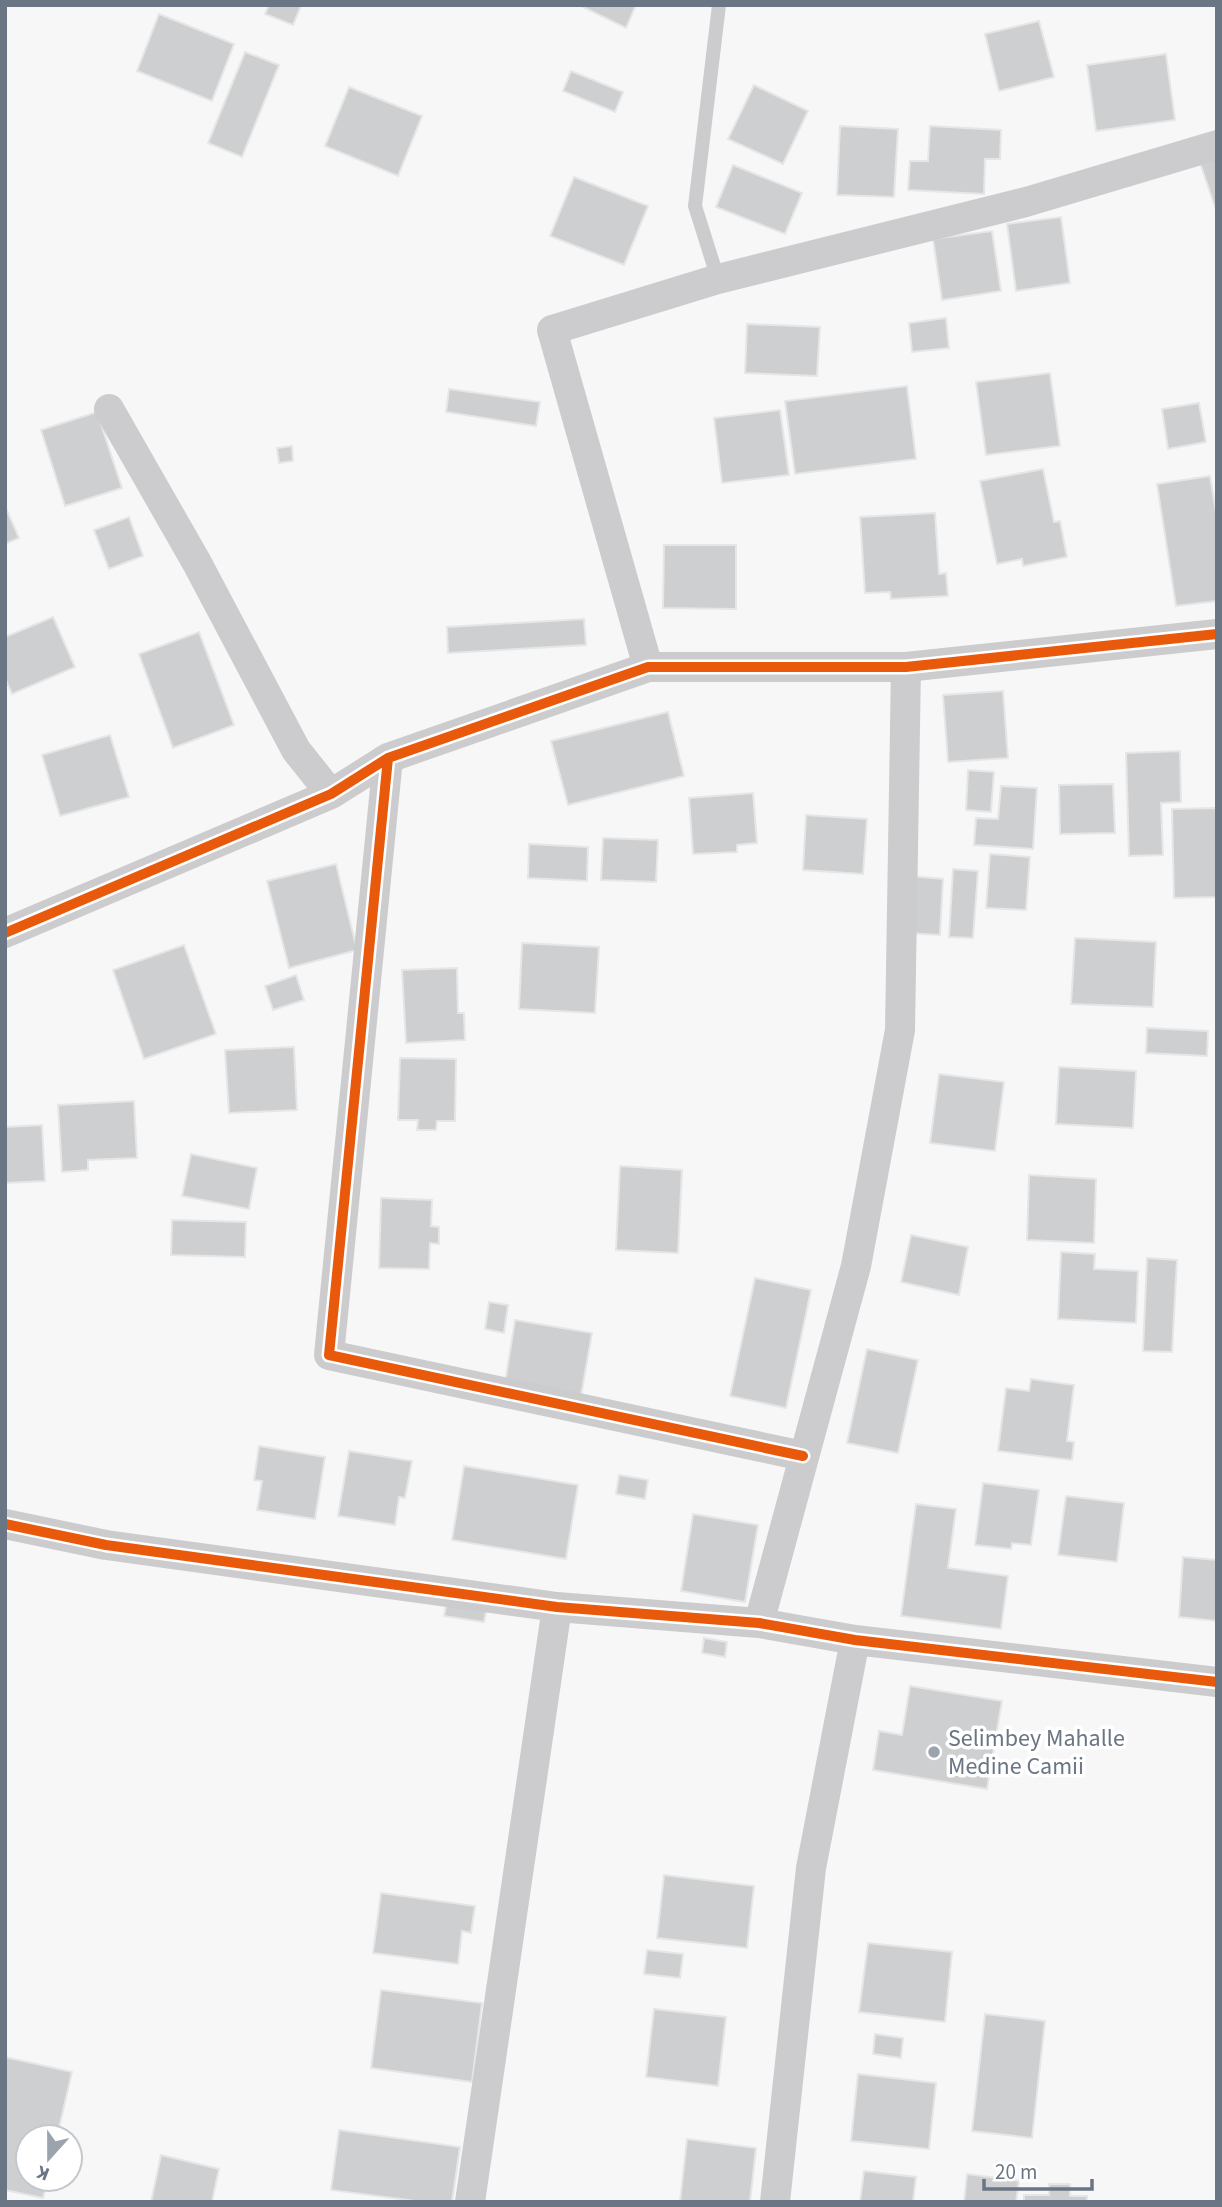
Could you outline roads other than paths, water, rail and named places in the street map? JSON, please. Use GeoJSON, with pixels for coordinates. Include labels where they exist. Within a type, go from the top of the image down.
{"type":"FeatureCollection","features":[{"type":"Feature","properties":{"kind":"street"},"geometry":{"type":"LineString","coordinates":[[648,667],[552,330],[718,279],[1026,202],[1217,145]]}},
{"type":"Feature","properties":{"kind":"street"},"geometry":{"type":"LineString","coordinates":[[109,409],[197,563],[296,750],[331,793]]}},
{"type":"Feature","properties":{"kind":"street"},"geometry":{"type":"LineString","coordinates":[[5,933],[331,793],[388,758],[648,667],[906,667],[1217,635]]}},
{"type":"Feature","properties":{"kind":"street"},"geometry":{"type":"LineString","coordinates":[[759,1623],[856,1266],[900,1030],[906,667]]}},
{"type":"Feature","properties":{"kind":"street"},"geometry":{"type":"LineString","coordinates":[[388,758],[329,1355],[803,1456]]}},
{"type":"Feature","properties":{"kind":"street"},"geometry":{"type":"LineString","coordinates":[[5,1524],[106,1545],[557,1607],[759,1623],[855,1640],[1217,1682]]}},
{"type":"Feature","properties":{"kind":"street"},"geometry":{"type":"LineString","coordinates":[[470,2202],[557,1607]]}},
{"type":"Feature","properties":{"kind":"street"},"geometry":{"type":"LineString","coordinates":[[775,2202],[811,1868],[855,1640]]}},
{"type":"Feature","properties":{"kind":"lane"},"geometry":{"type":"LineString","coordinates":[[718,279],[695,206],[719,5]]}},
{"type":"Feature","properties":{"kind":"place","name":"Selimbey Mahalle Medine Camii"},"geometry":{"type":"Point","coordinates":[934,1752]}}]}
